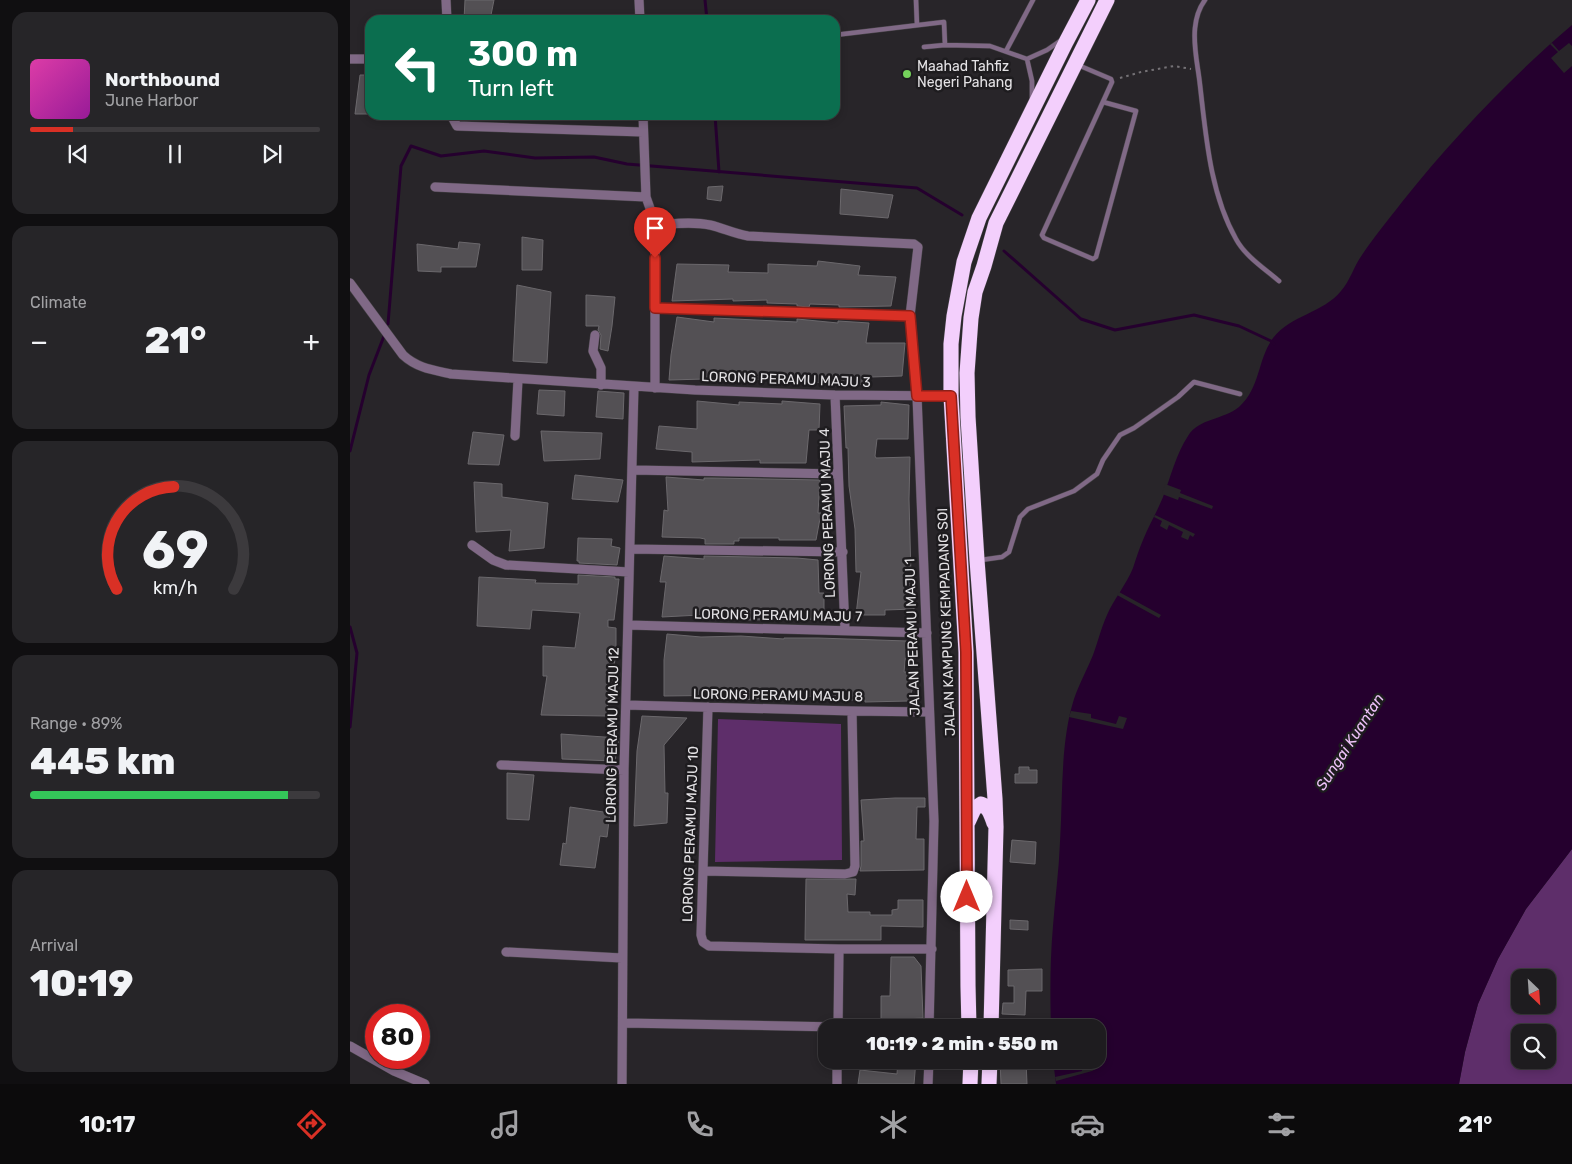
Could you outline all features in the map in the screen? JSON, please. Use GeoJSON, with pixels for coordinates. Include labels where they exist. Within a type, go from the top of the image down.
{"type":"FeatureCollection","features":[{"type":"Feature","properties":{"kind":"highway","name":"JALAN KAMPUNG KEMPADANG SOI"},"geometry":{"type":"LineString","coordinates":[[969,1019],[966,652],[951,396],[951,344],[954,316],[964,262],[980,218],[1088,0]]}},
{"type":"Feature","properties":{"kind":"highway"},"geometry":{"type":"LineString","coordinates":[[991,1019],[996,827],[968,416],[967,373],[972,309],[975,292],[996,223],[1107,0]]}},
{"type":"Feature","properties":{"kind":"highway"},"geometry":{"type":"LineString","coordinates":[[967,825],[974,809],[981,804],[985,805],[988,809],[996,827]]}},
{"type":"Feature","properties":{"kind":"highway"},"geometry":{"type":"LineString","coordinates":[[970,1084],[971,1069]]}},
{"type":"Feature","properties":{"kind":"highway"},"geometry":{"type":"LineString","coordinates":[[989,1084],[990,1069]]}},
{"type":"Feature","properties":{"kind":"street"},"geometry":{"type":"LineString","coordinates":[[446,0],[447,15]]}},
{"type":"Feature","properties":{"kind":"street"},"geometry":{"type":"LineString","coordinates":[[639,0],[640,15]]}},
{"type":"Feature","properties":{"kind":"street"},"geometry":{"type":"LineString","coordinates":[[350,59],[365,59]]}},
{"type":"Feature","properties":{"kind":"street"},"geometry":{"type":"LineString","coordinates":[[454,120],[457,126],[643,132]]}},
{"type":"Feature","properties":{"kind":"street"},"geometry":{"type":"LineString","coordinates":[[643,120],[646,197],[654,225],[655,388]]}},
{"type":"Feature","properties":{"kind":"street"},"geometry":{"type":"LineString","coordinates":[[435,187],[646,197]]}},
{"type":"Feature","properties":{"kind":"street","name":"JALAN PERAMU MAJU 1"},"geometry":{"type":"LineString","coordinates":[[654,225],[693,223],[709,225],[748,236],[914,244],[918,247],[910,316],[917,396],[934,821],[929,1019]]}},
{"type":"Feature","properties":{"kind":"street","name":"LORONG PERAMU MAJU 3"},"geometry":{"type":"LineString","coordinates":[[350,283],[403,355],[417,366],[451,374],[655,388],[835,395],[951,396]]}},
{"type":"Feature","properties":{"kind":"street"},"geometry":{"type":"LineString","coordinates":[[655,308],[910,316]]}},
{"type":"Feature","properties":{"kind":"street"},"geometry":{"type":"LineString","coordinates":[[595,335],[593,351],[601,368],[601,385]]}},
{"type":"Feature","properties":{"kind":"street"},"geometry":{"type":"LineString","coordinates":[[515,436],[518,380]]}},
{"type":"Feature","properties":{"kind":"street","name":"LORONG PERAMU MAJU 12"},"geometry":{"type":"LineString","coordinates":[[622,1084],[624,1022],[622,958],[624,770],[634,387]]}},
{"type":"Feature","properties":{"kind":"street","name":"LORONG PERAMU MAJU 4"},"geometry":{"type":"LineString","coordinates":[[835,395],[845,630]]}},
{"type":"Feature","properties":{"kind":"street"},"geometry":{"type":"LineString","coordinates":[[633,470],[838,474]]}},
{"type":"Feature","properties":{"kind":"street"},"geometry":{"type":"LineString","coordinates":[[472,545],[493,560],[506,565],[629,572]]}},
{"type":"Feature","properties":{"kind":"street"},"geometry":{"type":"LineString","coordinates":[[630,549],[842,552]]}},
{"type":"Feature","properties":{"kind":"street","name":"LORONG PERAMU MAJU 7"},"geometry":{"type":"LineString","coordinates":[[628,625],[927,633]]}},
{"type":"Feature","properties":{"kind":"street","name":"LORONG PERAMU MAJU 8"},"geometry":{"type":"LineString","coordinates":[[626,705],[929,712]]}},
{"type":"Feature","properties":{"kind":"street","name":"LORONG PERAMU MAJU 10"},"geometry":{"type":"LineString","coordinates":[[708,708],[701,935],[703,942],[709,946],[932,949]]}},
{"type":"Feature","properties":{"kind":"street"},"geometry":{"type":"LineString","coordinates":[[703,871],[845,874],[853,872],[855,866],[852,711]]}},
{"type":"Feature","properties":{"kind":"street"},"geometry":{"type":"LineString","coordinates":[[500,765],[624,770]]}},
{"type":"Feature","properties":{"kind":"street"},"geometry":{"type":"LineString","coordinates":[[838,1019],[839,949]]}},
{"type":"Feature","properties":{"kind":"street"},"geometry":{"type":"LineString","coordinates":[[506,952],[622,958]]}},
{"type":"Feature","properties":{"kind":"street"},"geometry":{"type":"LineString","coordinates":[[624,1022],[818,1027]]}},
{"type":"Feature","properties":{"kind":"street"},"geometry":{"type":"LineString","coordinates":[[350,1046],[394,1071],[425,1084]]}},
{"type":"Feature","properties":{"kind":"street"},"geometry":{"type":"LineString","coordinates":[[837,1069],[837,1084]]}},
{"type":"Feature","properties":{"kind":"street"},"geometry":{"type":"LineString","coordinates":[[928,1084],[929,1069]]}},
{"type":"Feature","properties":{"kind":"lane"},"geometry":{"type":"LineString","coordinates":[[916,0],[917,25]]}},
{"type":"Feature","properties":{"kind":"lane"},"geometry":{"type":"LineString","coordinates":[[1006,51],[1033,0]]}},
{"type":"Feature","properties":{"kind":"lane"},"geometry":{"type":"LineString","coordinates":[[1205,0],[1200,8],[1195,28],[1195,48],[1206,138],[1219,198],[1227,223],[1237,242],[1248,255],[1280,282]]}},
{"type":"Feature","properties":{"kind":"lane"},"geometry":{"type":"LineString","coordinates":[[924,47],[945,45],[990,46],[1027,59],[1058,43],[1068,34],[1081,14]]}},
{"type":"Feature","properties":{"kind":"lane"},"geometry":{"type":"LineString","coordinates":[[840,34],[944,22],[945,45]]}},
{"type":"Feature","properties":{"kind":"lane"},"geometry":{"type":"LineString","coordinates":[[1027,59],[1032,81],[1033,108]]}},
{"type":"Feature","properties":{"kind":"lane"},"geometry":{"type":"LineString","coordinates":[[1075,64],[1112,82],[1042,235],[1044,238],[1093,259],[1096,257],[1136,111],[1103,102]]}},
{"type":"Feature","properties":{"kind":"lane"},"geometry":{"type":"LineString","coordinates":[[977,560],[1006,555],[1009,552],[1020,516],[1028,509],[1074,491],[1097,474],[1103,460],[1120,435],[1134,428],[1194,382],[1240,394]]}},
{"type":"Feature","properties":{"kind":"path"},"geometry":{"type":"LineString","coordinates":[[1111,80],[1174,66],[1198,70]]}},
{"type":"Feature","properties":{"kind":"shaded area"},"geometry":{"type":"Polygon","coordinates":[[[718,719],[841,724],[842,860],[715,862],[718,719]]]}},
{"type":"Feature","properties":{"kind":"shaded area"},"geometry":{"type":"Polygon","coordinates":[[[1572,849],[1572,1084],[1459,1084],[1465,1052],[1478,1004],[1498,959],[1526,909],[1572,849]]]}},
{"type":"Feature","properties":{"kind":"water","name":"Sungai Kuantan"},"geometry":{"type":"Polygon","coordinates":[[[1572,25],[1572,849],[1526,909],[1498,959],[1478,1004],[1465,1052],[1459,1084],[1056,1084],[1054,1069],[1106,1069],[1106,1019],[1051,1019],[1052,939],[1066,733],[1076,693],[1093,655],[1105,620],[1133,568],[1163,497],[1180,450],[1188,436],[1198,426],[1239,407],[1251,391],[1264,355],[1273,338],[1280,330],[1325,304],[1341,291],[1371,242],[1441,155],[1504,87],[1572,25]]]}},
{"type":"Feature","properties":{"kind":"pier"},"geometry":{"type":"Polygon","coordinates":[[[1552,43],[1559,51],[1569,43],[1572,46],[1572,66],[1564,73],[1551,58],[1558,52],[1550,44],[1552,43]]]}},
{"type":"Feature","properties":{"kind":"pier"},"geometry":{"type":"Polygon","coordinates":[[[1165,484],[1181,490],[1180,493],[1213,506],[1212,509],[1179,497],[1178,500],[1162,494],[1165,484]]]}},
{"type":"Feature","properties":{"kind":"pier"},"geometry":{"type":"Polygon","coordinates":[[[1155,515],[1195,534],[1193,537],[1190,535],[1188,540],[1181,537],[1183,532],[1169,525],[1167,530],[1160,526],[1162,521],[1154,517],[1155,515]]]}},
{"type":"Feature","properties":{"kind":"pier"},"geometry":{"type":"Polygon","coordinates":[[[1119,592],[1161,615],[1159,618],[1117,595],[1119,592]]]}},
{"type":"Feature","properties":{"kind":"pier"},"geometry":{"type":"Polygon","coordinates":[[[1071,711],[1091,714],[1091,718],[1116,724],[1119,716],[1127,718],[1123,729],[1069,717],[1071,711]]]}},
{"type":"Feature","properties":{"kind":"pier"},"geometry":{"type":"Polygon","coordinates":[[[1082,1069],[1096,1069],[1056,1081],[1055,1077],[1082,1071],[1082,1069]]]}},
{"type":"Feature","properties":{"kind":"building"},"geometry":{"type":"Polygon","coordinates":[[[465,0],[494,0],[491,15],[464,15],[465,0]]]}},
{"type":"Feature","properties":{"kind":"building"},"geometry":{"type":"Polygon","coordinates":[[[360,75],[365,75],[365,114],[355,114],[360,75]]]}},
{"type":"Feature","properties":{"kind":"building"},"geometry":{"type":"Polygon","coordinates":[[[723,186],[721,201],[707,199],[708,187],[723,186]]]}},
{"type":"Feature","properties":{"kind":"building"},"geometry":{"type":"Polygon","coordinates":[[[841,189],[893,195],[888,218],[840,214],[841,189]]]}},
{"type":"Feature","properties":{"kind":"building"},"geometry":{"type":"Polygon","coordinates":[[[522,237],[543,240],[542,270],[522,270],[522,237]]]}},
{"type":"Feature","properties":{"kind":"building"},"geometry":{"type":"Polygon","coordinates":[[[459,242],[480,244],[476,267],[441,267],[441,272],[418,271],[417,244],[458,249],[459,242]]]}},
{"type":"Feature","properties":{"kind":"building"},"geometry":{"type":"Polygon","coordinates":[[[818,261],[860,266],[858,275],[896,277],[891,306],[839,307],[839,305],[810,304],[809,307],[797,306],[797,304],[767,303],[767,300],[733,301],[733,299],[672,301],[677,264],[729,265],[728,272],[768,273],[768,264],[817,266],[818,261]]]}},
{"type":"Feature","properties":{"kind":"building"},"geometry":{"type":"Polygon","coordinates":[[[517,285],[551,292],[547,363],[513,361],[517,285]]]}},
{"type":"Feature","properties":{"kind":"building"},"geometry":{"type":"Polygon","coordinates":[[[586,295],[615,297],[608,351],[600,349],[601,335],[598,330],[599,326],[586,326],[586,295]]]}},
{"type":"Feature","properties":{"kind":"building"},"geometry":{"type":"Polygon","coordinates":[[[677,317],[714,322],[714,318],[797,322],[797,319],[838,323],[838,321],[869,323],[866,343],[905,343],[902,376],[871,377],[869,385],[705,377],[705,379],[669,380],[677,317]]]}},
{"type":"Feature","properties":{"kind":"building"},"geometry":{"type":"Polygon","coordinates":[[[539,390],[565,391],[564,416],[537,414],[539,390]]]}},
{"type":"Feature","properties":{"kind":"building"},"geometry":{"type":"Polygon","coordinates":[[[598,391],[624,393],[623,419],[596,417],[598,391]]]}},
{"type":"Feature","properties":{"kind":"building"},"geometry":{"type":"Polygon","coordinates":[[[697,401],[739,405],[739,402],[782,404],[782,401],[820,404],[819,430],[809,430],[806,463],[760,463],[760,460],[692,462],[692,452],[656,449],[659,426],[697,429],[697,401]]]}},
{"type":"Feature","properties":{"kind":"building"},"geometry":{"type":"Polygon","coordinates":[[[881,402],[909,405],[908,439],[877,439],[875,456],[876,458],[910,457],[911,576],[915,576],[914,609],[885,610],[885,615],[856,615],[861,572],[856,572],[855,529],[849,486],[844,406],[881,405],[881,402]]]}},
{"type":"Feature","properties":{"kind":"building"},"geometry":{"type":"Polygon","coordinates":[[[541,431],[602,433],[600,459],[544,461],[541,431]]]}},
{"type":"Feature","properties":{"kind":"building"},"geometry":{"type":"Polygon","coordinates":[[[473,432],[504,435],[499,465],[468,464],[473,432]]]}},
{"type":"Feature","properties":{"kind":"building"},"geometry":{"type":"Polygon","coordinates":[[[575,475],[623,480],[618,502],[572,499],[575,475]]]}},
{"type":"Feature","properties":{"kind":"building"},"geometry":{"type":"Polygon","coordinates":[[[666,477],[704,480],[704,478],[713,478],[820,480],[818,513],[821,513],[816,540],[739,538],[739,541],[734,541],[734,544],[705,544],[705,539],[700,538],[662,537],[664,510],[668,511],[666,477]]]}},
{"type":"Feature","properties":{"kind":"building"},"geometry":{"type":"Polygon","coordinates":[[[474,482],[502,484],[502,497],[548,503],[544,548],[509,551],[511,530],[476,532],[474,482]]]}},
{"type":"Feature","properties":{"kind":"building"},"geometry":{"type":"Polygon","coordinates":[[[578,538],[612,539],[611,546],[620,548],[617,565],[579,563],[577,561],[578,538]]]}},
{"type":"Feature","properties":{"kind":"building"},"geometry":{"type":"Polygon","coordinates":[[[664,556],[704,559],[704,556],[818,560],[819,593],[824,593],[824,619],[742,620],[742,618],[700,615],[662,617],[666,582],[660,582],[664,556]]]}},
{"type":"Feature","properties":{"kind":"building"},"geometry":{"type":"Polygon","coordinates":[[[578,575],[615,577],[615,579],[619,579],[614,620],[608,620],[608,627],[616,628],[616,653],[606,716],[541,715],[547,676],[543,676],[543,646],[575,648],[580,613],[532,610],[530,629],[477,626],[479,577],[536,580],[535,583],[578,584],[578,575]]]}},
{"type":"Feature","properties":{"kind":"building"},"geometry":{"type":"Polygon","coordinates":[[[667,634],[701,637],[741,636],[784,639],[818,638],[907,641],[904,672],[917,672],[909,701],[865,702],[865,700],[827,700],[826,697],[790,696],[743,700],[743,695],[664,696],[664,660],[667,634]]]}},
{"type":"Feature","properties":{"kind":"building"},"geometry":{"type":"Polygon","coordinates":[[[642,716],[687,718],[664,745],[665,793],[668,793],[667,823],[634,826],[637,751],[642,716]]]}},
{"type":"Feature","properties":{"kind":"building"},"geometry":{"type":"Polygon","coordinates":[[[561,734],[619,738],[615,761],[562,759],[561,734]]]}},
{"type":"Feature","properties":{"kind":"building"},"geometry":{"type":"Polygon","coordinates":[[[1019,767],[1029,767],[1029,770],[1037,770],[1037,783],[1015,783],[1015,774],[1019,774],[1019,767]]]}},
{"type":"Feature","properties":{"kind":"building"},"geometry":{"type":"Polygon","coordinates":[[[507,773],[534,775],[529,820],[507,819],[507,773]]]}},
{"type":"Feature","properties":{"kind":"building"},"geometry":{"type":"Polygon","coordinates":[[[925,798],[925,807],[917,807],[916,839],[924,839],[924,870],[860,871],[861,841],[864,841],[861,800],[925,798]]]}},
{"type":"Feature","properties":{"kind":"building"},"geometry":{"type":"Polygon","coordinates":[[[570,807],[610,813],[607,837],[600,836],[595,868],[560,865],[563,843],[566,844],[570,807]]]}},
{"type":"Feature","properties":{"kind":"building"},"geometry":{"type":"Polygon","coordinates":[[[1012,840],[1036,842],[1035,864],[1010,862],[1012,840]]]}},
{"type":"Feature","properties":{"kind":"building"},"geometry":{"type":"Polygon","coordinates":[[[806,879],[856,879],[855,895],[847,894],[848,912],[892,915],[892,910],[898,909],[898,900],[923,900],[923,927],[881,926],[881,940],[805,940],[806,879]]]}},
{"type":"Feature","properties":{"kind":"building"},"geometry":{"type":"Polygon","coordinates":[[[1010,920],[1028,921],[1028,930],[1010,929],[1010,920]]]}},
{"type":"Feature","properties":{"kind":"building"},"geometry":{"type":"Polygon","coordinates":[[[891,957],[914,957],[921,966],[923,1018],[881,1019],[881,996],[890,996],[891,957]]]}},
{"type":"Feature","properties":{"kind":"building"},"geometry":{"type":"Polygon","coordinates":[[[1042,969],[1042,991],[1026,991],[1025,1015],[1002,1014],[1003,1003],[1014,1003],[1014,986],[1008,986],[1008,970],[1042,969]]]}},
{"type":"Feature","properties":{"kind":"building"},"geometry":{"type":"Polygon","coordinates":[[[897,1069],[915,1069],[914,1084],[858,1084],[860,1070],[897,1074],[897,1069]]]}},
{"type":"Feature","properties":{"kind":"building"},"geometry":{"type":"Polygon","coordinates":[[[1000,1069],[1026,1069],[1027,1084],[1001,1084],[1000,1069]]]}},
{"type":"Feature","properties":{"kind":"waterway"},"geometry":{"type":"LineString","coordinates":[[705,0],[706,15]]}},
{"type":"Feature","properties":{"kind":"waterway"},"geometry":{"type":"LineString","coordinates":[[715,120],[719,172]]}},
{"type":"Feature","properties":{"kind":"waterway"},"geometry":{"type":"LineString","coordinates":[[388,324],[401,166],[411,146],[441,156],[484,151],[535,158],[594,157],[627,164],[917,188],[962,215]]}},
{"type":"Feature","properties":{"kind":"waterway"},"geometry":{"type":"LineString","coordinates":[[1004,251],[1081,319],[1115,330],[1194,315],[1239,326],[1274,344]]}},
{"type":"Feature","properties":{"kind":"waterway"},"geometry":{"type":"LineString","coordinates":[[350,451],[369,375],[384,336]]}},
{"type":"Feature","properties":{"kind":"waterway"},"geometry":{"type":"LineString","coordinates":[[350,627],[357,653],[350,727]]}},
{"type":"Feature","properties":{"kind":"place","name":"Maahad Tahfiz Negeri Pahang"},"geometry":{"type":"Point","coordinates":[907,74]}},
{"type":"Feature","properties":{"kind":"route"},"geometry":{"type":"LineString","coordinates":[[655,258],[655,308],[910,316],[917,396],[951,396],[966,652],[967,897]]}}]}
